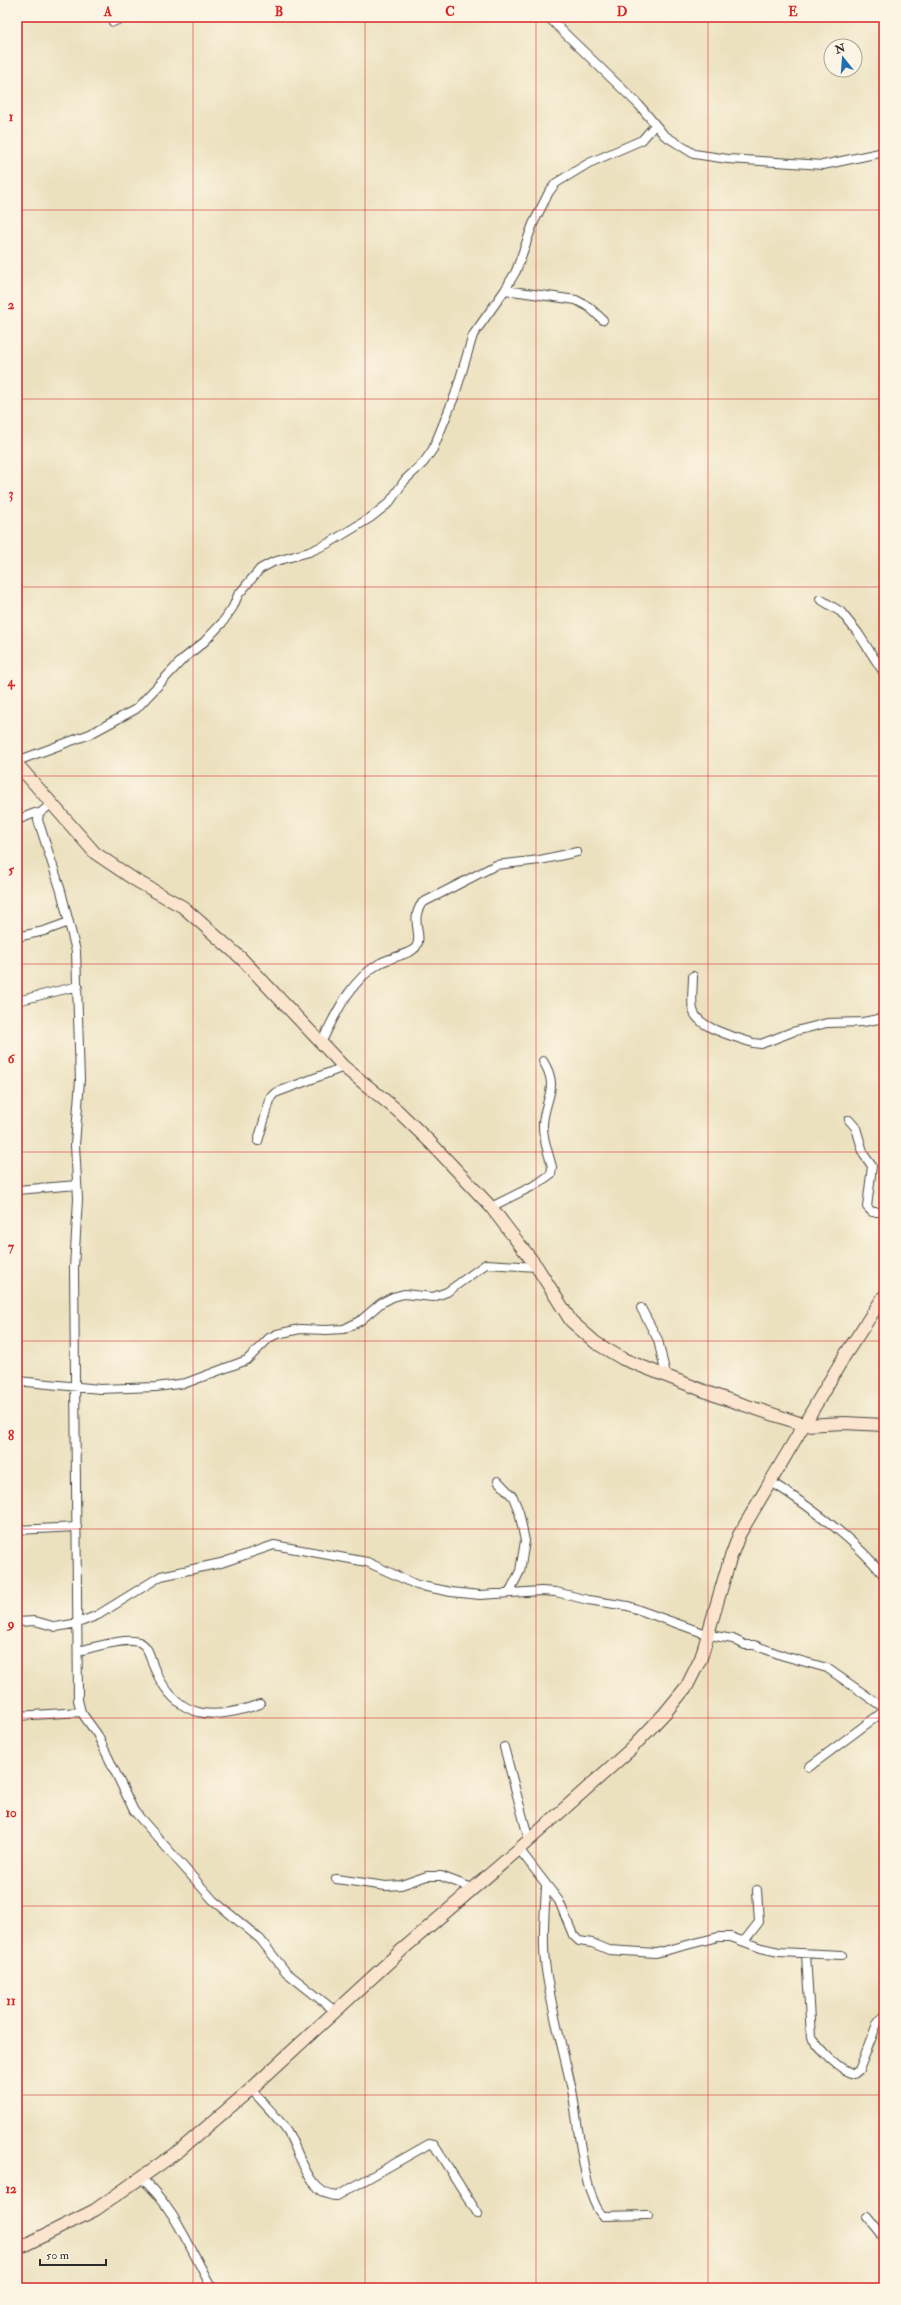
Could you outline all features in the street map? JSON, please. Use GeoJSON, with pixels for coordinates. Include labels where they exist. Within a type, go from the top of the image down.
{"type":"FeatureCollection","features":[{"type":"Feature","properties":{"kind":"street"},"geometry":{"type":"LineString","coordinates":[[113,22],[125,17]]}},
{"type":"Feature","properties":{"kind":"street"},"geometry":{"type":"LineString","coordinates":[[548,17],[604,70],[664,134],[694,154],[728,159],[823,165],[884,152]]}},
{"type":"Feature","properties":{"kind":"street"},"geometry":{"type":"LineString","coordinates":[[655,125],[642,140],[589,163],[556,183],[542,204],[516,271],[505,290],[473,335],[455,396],[433,449],[424,462],[405,480],[389,503],[370,518],[329,543],[309,552],[273,562],[260,569],[238,595],[233,607],[222,623],[204,642],[183,659],[136,709],[90,734],[17,763],[50,804],[95,853],[134,880],[183,908],[241,958],[344,1067],[398,1111],[492,1207],[537,1267],[571,1321],[596,1343],[623,1359],[717,1396],[805,1425],[836,1423],[884,1425]]}},
{"type":"Feature","properties":{"kind":"street"},"geometry":{"type":"LineString","coordinates":[[505,290],[576,300],[589,307],[603,320]]}},
{"type":"Feature","properties":{"kind":"street"},"geometry":{"type":"LineString","coordinates":[[820,599],[841,612],[858,633],[884,673]]}},
{"type":"Feature","properties":{"kind":"street"},"geometry":{"type":"LineString","coordinates":[[17,820],[35,813],[39,814],[50,804]]}},
{"type":"Feature","properties":{"kind":"street"},"geometry":{"type":"LineString","coordinates":[[39,814],[40,829],[69,922],[76,951],[78,986],[80,1080],[75,1145],[75,1388],[78,1700],[81,1712],[97,1734],[134,1811],[213,1900],[260,1939],[291,1976],[335,2011]]}},
{"type":"Feature","properties":{"kind":"street"},"geometry":{"type":"LineString","coordinates":[[322,1043],[340,1003],[350,990],[380,963],[415,948],[418,942],[416,913],[422,903],[496,865],[540,860],[577,852]]}},
{"type":"Feature","properties":{"kind":"street"},"geometry":{"type":"LineString","coordinates":[[17,937],[44,932],[69,922]]}},
{"type":"Feature","properties":{"kind":"street"},"geometry":{"type":"LineString","coordinates":[[693,976],[693,1008],[698,1020],[705,1026],[753,1043],[761,1044],[792,1032],[827,1023],[863,1022],[884,1018]]}},
{"type":"Feature","properties":{"kind":"street"},"geometry":{"type":"LineString","coordinates":[[17,1001],[78,986]]}},
{"type":"Feature","properties":{"kind":"street"},"geometry":{"type":"LineString","coordinates":[[492,1207],[537,1184],[551,1174],[552,1167],[543,1124],[552,1081],[551,1073],[543,1061]]}},
{"type":"Feature","properties":{"kind":"street"},"geometry":{"type":"LineString","coordinates":[[258,1141],[271,1096],[275,1093],[344,1067]]}},
{"type":"Feature","properties":{"kind":"street"},"geometry":{"type":"LineString","coordinates":[[849,1120],[856,1128],[865,1158],[872,1166],[867,1207],[872,1212],[884,1212]]}},
{"type":"Feature","properties":{"kind":"street"},"geometry":{"type":"LineString","coordinates":[[17,1190],[76,1184]]}},
{"type":"Feature","properties":{"kind":"street"},"geometry":{"type":"LineString","coordinates":[[17,1381],[75,1388],[128,1388],[186,1383],[247,1360],[269,1338],[277,1334],[300,1329],[344,1329],[360,1320],[381,1303],[393,1297],[404,1294],[433,1297],[447,1292],[486,1264],[537,1267]]}},
{"type":"Feature","properties":{"kind":"street"},"geometry":{"type":"LineString","coordinates":[[17,2249],[95,2210],[180,2150],[251,2089],[472,1888],[519,1849],[631,1749],[665,1714],[687,1686],[701,1658],[709,1635],[727,1569],[739,1534],[805,1425],[845,1355],[884,1296]]}},
{"type":"Feature","properties":{"kind":"street"},"geometry":{"type":"LineString","coordinates":[[641,1308],[658,1340],[666,1375]]}},
{"type":"Feature","properties":{"kind":"street"},"geometry":{"type":"LineString","coordinates":[[498,1481],[513,1497],[519,1512],[525,1541],[520,1571],[508,1594]]}},
{"type":"Feature","properties":{"kind":"street"},"geometry":{"type":"LineString","coordinates":[[770,1482],[795,1497],[821,1518],[874,1562],[884,1576]]}},
{"type":"Feature","properties":{"kind":"street"},"geometry":{"type":"LineString","coordinates":[[17,1530],[76,1527]]}},
{"type":"Feature","properties":{"kind":"street"},"geometry":{"type":"LineString","coordinates":[[17,1622],[34,1621],[56,1627],[78,1623],[98,1615],[161,1576],[221,1563],[274,1545],[367,1562],[418,1585],[433,1589],[480,1595],[556,1592],[588,1600],[616,1604],[709,1635],[733,1639],[744,1644],[754,1645],[784,1656],[827,1668],[884,1708]]}},
{"type":"Feature","properties":{"kind":"street"},"geometry":{"type":"LineString","coordinates":[[78,1651],[132,1641],[141,1643],[147,1649],[163,1686],[183,1706],[223,1715],[260,1704]]}},
{"type":"Feature","properties":{"kind":"street"},"geometry":{"type":"LineString","coordinates":[[809,1767],[884,1711]]}},
{"type":"Feature","properties":{"kind":"street"},"geometry":{"type":"LineString","coordinates":[[17,1716],[81,1712]]}},
{"type":"Feature","properties":{"kind":"street"},"geometry":{"type":"LineString","coordinates":[[504,1747],[529,1840]]}},
{"type":"Feature","properties":{"kind":"street"},"geometry":{"type":"LineString","coordinates":[[519,1849],[559,1901],[574,1935],[579,1941],[592,1943],[609,1950],[656,1953],[718,1937],[731,1936],[745,1940],[761,1948],[806,1954],[842,1955]]}},
{"type":"Feature","properties":{"kind":"street"},"geometry":{"type":"LineString","coordinates":[[336,1880],[386,1886],[401,1885],[427,1876],[441,1876],[472,1888]]}},
{"type":"Feature","properties":{"kind":"street"},"geometry":{"type":"LineString","coordinates":[[546,1886],[545,1961],[588,2181],[597,2210],[603,2216],[648,2216]]}},
{"type":"Feature","properties":{"kind":"street"},"geometry":{"type":"LineString","coordinates":[[745,1940],[759,1922],[756,1890]]}},
{"type":"Feature","properties":{"kind":"street"},"geometry":{"type":"LineString","coordinates":[[806,1954],[811,2037],[818,2046],[850,2073],[854,2074],[859,2070],[877,2024],[884,2015]]}},
{"type":"Feature","properties":{"kind":"street"},"geometry":{"type":"LineString","coordinates":[[251,2089],[287,2132],[310,2179],[331,2196],[337,2196],[429,2144],[434,2145],[478,2214]]}},
{"type":"Feature","properties":{"kind":"street"},"geometry":{"type":"LineString","coordinates":[[141,2178],[155,2190],[168,2208],[212,2288]]}},
{"type":"Feature","properties":{"kind":"street"},"geometry":{"type":"LineString","coordinates":[[867,2217],[884,2238]]}},
{"type":"Feature","properties":{"kind":"street"},"geometry":{"type":"LineString","coordinates":[[883,2288],[884,2284]]}}]}
